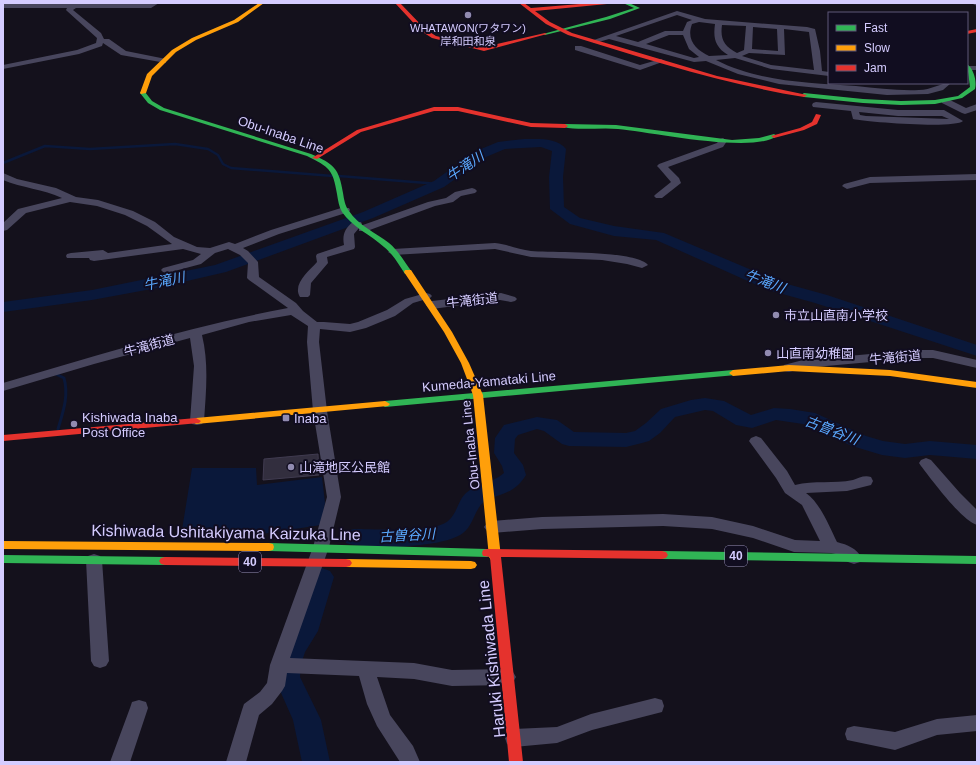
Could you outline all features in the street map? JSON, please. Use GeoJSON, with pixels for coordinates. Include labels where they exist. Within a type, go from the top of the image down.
{"type":"FeatureCollection","features":[{"type":"Feature","properties":{"kind":"street"},"geometry":{"type":"LineString","coordinates":[[3,6],[151,6],[156,3]]}},
{"type":"Feature","properties":{"kind":"street","name":"Obu-Inaba Line"},"geometry":{"type":"LineString","coordinates":[[262,3],[236,20],[186,44],[163,60],[149,75],[143,89],[146,98],[155,106],[315,158],[332,168],[336,176],[345,210],[360,226],[380,240],[393,252],[429,301],[447,330],[474,382],[478,395],[495,553]]}},
{"type":"Feature","properties":{"kind":"street"},"geometry":{"type":"LineString","coordinates":[[397,3],[423,30],[434,37],[484,49],[638,8],[625,3]]}},
{"type":"Feature","properties":{"kind":"street"},"geometry":{"type":"LineString","coordinates":[[521,3],[548,23],[560,29],[738,84],[855,110],[904,113],[944,113],[959,121],[929,122],[866,119],[856,117],[855,110]]}},
{"type":"Feature","properties":{"kind":"street"},"geometry":{"type":"LineString","coordinates":[[530,10],[607,3]]}},
{"type":"Feature","properties":{"kind":"street"},"geometry":{"type":"LineString","coordinates":[[74,6],[70,10],[98,35],[101,41]]}},
{"type":"Feature","properties":{"kind":"street"},"geometry":{"type":"LineString","coordinates":[[661,61],[640,68],[575,49],[673,13],[677,13],[698,20],[719,23],[807,29],[812,31],[820,51],[818,73]]}},
{"type":"Feature","properties":{"kind":"street"},"geometry":{"type":"LineString","coordinates":[[698,20],[689,23],[685,33],[687,42],[694,51],[708,60],[740,73],[787,83],[902,93],[927,92],[939,89],[946,84]]}},
{"type":"Feature","properties":{"kind":"street"},"geometry":{"type":"LineString","coordinates":[[719,23],[718,38],[721,44],[737,56],[771,67],[828,74]]}},
{"type":"Feature","properties":{"kind":"street"},"geometry":{"type":"LineString","coordinates":[[748,50],[750,25]]}},
{"type":"Feature","properties":{"kind":"street"},"geometry":{"type":"LineString","coordinates":[[611,37],[694,60],[708,60],[737,56],[748,50],[782,53],[780,27]]}},
{"type":"Feature","properties":{"kind":"street"},"geometry":{"type":"LineString","coordinates":[[638,45],[668,33],[685,33]]}},
{"type":"Feature","properties":{"kind":"street"},"geometry":{"type":"LineString","coordinates":[[101,41],[106,41],[124,52],[163,60]]}},
{"type":"Feature","properties":{"kind":"street"},"geometry":{"type":"LineString","coordinates":[[3,67],[79,52],[95,47],[101,41]]}},
{"type":"Feature","properties":{"kind":"street"},"geometry":{"type":"LineString","coordinates":[[664,52],[691,46]]}},
{"type":"Feature","properties":{"kind":"street"},"geometry":{"type":"LineString","coordinates":[[816,101],[914,104],[945,102],[971,92],[974,87],[974,81],[970,67]]}},
{"type":"Feature","properties":{"kind":"street"},"geometry":{"type":"LineString","coordinates":[[915,84],[927,92]]}},
{"type":"Feature","properties":{"kind":"street"},"geometry":{"type":"LineString","coordinates":[[315,158],[359,131],[434,109],[458,109],[531,125],[616,127],[722,141],[742,142],[759,140],[802,129],[815,123],[818,115],[816,101]]}},
{"type":"Feature","properties":{"kind":"street"},"geometry":{"type":"LineString","coordinates":[[945,102],[977,116]]}},
{"type":"Feature","properties":{"kind":"street"},"geometry":{"type":"LineString","coordinates":[[965,111],[977,107]]}},
{"type":"Feature","properties":{"kind":"street"},"geometry":{"type":"LineString","coordinates":[[659,196],[676,183],[676,180],[662,166],[720,145],[722,141]]}},
{"type":"Feature","properties":{"kind":"street"},"geometry":{"type":"LineString","coordinates":[[3,176],[14,181],[53,190],[71,199],[98,203],[135,216],[151,224],[170,239],[184,246],[196,250],[211,251]]}},
{"type":"Feature","properties":{"kind":"street"},"geometry":{"type":"LineString","coordinates":[[847,186],[870,180],[977,177]]}},
{"type":"Feature","properties":{"kind":"street"},"geometry":{"type":"LineString","coordinates":[[304,295],[305,282],[322,263],[321,256],[350,247],[347,234],[350,229],[449,200],[458,194],[472,191]]}},
{"type":"Feature","properties":{"kind":"street"},"geometry":{"type":"LineString","coordinates":[[3,228],[22,211],[71,199]]}},
{"type":"Feature","properties":{"kind":"street"},"geometry":{"type":"LineString","coordinates":[[239,250],[275,232],[345,210]]}},
{"type":"Feature","properties":{"kind":"street"},"geometry":{"type":"LineString","coordinates":[[167,270],[197,262],[211,251],[229,245],[239,250],[253,262],[253,278],[261,285],[292,305],[297,312],[314,325],[313,342],[320,411],[334,497],[316,563],[279,665],[276,686],[266,698],[251,710],[236,762]]}},
{"type":"Feature","properties":{"kind":"street"},"geometry":{"type":"LineString","coordinates":[[94,258],[184,246]]}},
{"type":"Feature","properties":{"kind":"street"},"geometry":{"type":"LineString","coordinates":[[393,252],[495,246],[505,247],[530,254],[620,258],[642,265]]}},
{"type":"Feature","properties":{"kind":"street"},"geometry":{"type":"LineString","coordinates":[[71,256],[113,252],[118,255]]}},
{"type":"Feature","properties":{"kind":"street","name":"牛滝街道"},"geometry":{"type":"LineString","coordinates":[[314,325],[350,328],[362,325],[391,313],[409,301],[501,296],[511,299]]}},
{"type":"Feature","properties":{"kind":"street","name":"牛滝街道"},"geometry":{"type":"LineString","coordinates":[[3,387],[90,361],[248,319],[291,311],[297,312]]}},
{"type":"Feature","properties":{"kind":"street"},"geometry":{"type":"LineString","coordinates":[[195,333],[198,345],[200,374],[197,421]]}},
{"type":"Feature","properties":{"kind":"street","name":"牛滝街道"},"geometry":{"type":"LineString","coordinates":[[789,368],[803,364],[846,365],[915,354],[933,354],[977,364]]}},
{"type":"Feature","properties":{"kind":"street"},"geometry":{"type":"LineString","coordinates":[[846,365],[890,373],[977,385]]}},
{"type":"Feature","properties":{"kind":"street","name":"Kumeda-Yamataki Line"},"geometry":{"type":"LineString","coordinates":[[3,438],[320,411],[478,395],[789,368]]}},
{"type":"Feature","properties":{"kind":"street"},"geometry":{"type":"LineString","coordinates":[[756,442],[782,475],[792,491],[807,501],[831,547]]}},
{"type":"Feature","properties":{"kind":"street"},"geometry":{"type":"LineString","coordinates":[[926,463],[954,497],[977,519]]}},
{"type":"Feature","properties":{"kind":"street"},"geometry":{"type":"LineString","coordinates":[[792,491],[810,486],[853,486],[866,481]]}},
{"type":"Feature","properties":{"kind":"street"},"geometry":{"type":"LineString","coordinates":[[492,527],[542,523],[663,520],[712,524],[777,539],[794,546],[831,547],[845,550],[854,558]]}},
{"type":"Feature","properties":{"kind":"street","name":"Kishiwada Ushitakiyama Kaizuka Line"},"geometry":{"type":"LineString","coordinates":[[3,545],[321,547],[495,553],[977,560]]}},
{"type":"Feature","properties":{"kind":"street","name":"Haruki Kishiwada Line"},"geometry":{"type":"LineString","coordinates":[[495,553],[492,566],[507,677],[516,762]]}},
{"type":"Feature","properties":{"kind":"street","name":"40"},"geometry":{"type":"LineString","coordinates":[[3,559],[492,566]]}},
{"type":"Feature","properties":{"kind":"street"},"geometry":{"type":"LineString","coordinates":[[94,560],[100,661]]}},
{"type":"Feature","properties":{"kind":"street"},"geometry":{"type":"LineString","coordinates":[[279,665],[414,671],[452,678],[507,677]]}},
{"type":"Feature","properties":{"kind":"street"},"geometry":{"type":"LineString","coordinates":[[366,669],[376,705],[387,728],[404,750],[410,762]]}},
{"type":"Feature","properties":{"kind":"street"},"geometry":{"type":"LineString","coordinates":[[514,738],[557,735],[590,722],[655,706]]}},
{"type":"Feature","properties":{"kind":"street"},"geometry":{"type":"LineString","coordinates":[[120,762],[139,708]]}},
{"type":"Feature","properties":{"kind":"street"},"geometry":{"type":"LineString","coordinates":[[854,734],[895,740],[937,727],[977,723]]}},
{"type":"Feature","properties":{"kind":"water"},"geometry":{"type":"Polygon","coordinates":[[[192,468],[256,468],[257,485],[322,477],[325,503],[321,525],[249,536],[181,536],[192,468]]]}},
{"type":"Feature","properties":{"kind":"building","name":"山滝地区公民館"},"geometry":{"type":"Polygon","coordinates":[[[318,454],[319,475],[263,480],[264,459],[318,454]]]}},
{"type":"Feature","properties":{"kind":"waterway","name":"牛滝川"},"geometry":{"type":"LineString","coordinates":[[3,307],[92,295],[220,269],[368,215],[439,184],[481,154],[503,145],[541,143],[552,145],[559,149],[556,177],[557,209],[575,221],[614,231],[659,236],[774,286],[821,299],[977,351]]}},
{"type":"Feature","properties":{"kind":"waterway"},"geometry":{"type":"LineString","coordinates":[[3,163],[45,146],[90,149],[175,144],[208,149],[218,155],[223,164],[231,168],[333,176]]}},
{"type":"Feature","properties":{"kind":"waterway"},"geometry":{"type":"LineString","coordinates":[[339,176],[439,184]]}},
{"type":"Feature","properties":{"kind":"waterway"},"geometry":{"type":"LineString","coordinates":[[54,373],[64,378],[66,391],[65,404],[58,429]]}},
{"type":"Feature","properties":{"kind":"waterway","name":"古曽谷川"},"geometry":{"type":"LineString","coordinates":[[354,537],[392,538],[423,536],[437,534],[456,527],[462,519],[470,502],[474,498],[482,493],[501,486],[515,475],[512,465],[504,453],[505,438],[511,430],[537,423],[550,425],[569,439],[626,440],[642,436],[653,428],[668,413],[691,406],[705,404],[717,405],[743,420],[752,422],[774,414],[808,418],[859,441],[882,448],[905,451],[930,448],[977,452]]}},
{"type":"Feature","properties":{"kind":"waterway","name":"古曽谷川"},"geometry":{"type":"LineString","coordinates":[[316,762],[307,720],[287,677],[288,664],[293,649],[305,631],[322,577]]}},
{"type":"Feature","properties":{"kind":"traffic: fast"},"geometry":{"type":"LineString","coordinates":[[545,34],[608,18],[638,8],[625,3]]}},
{"type":"Feature","properties":{"kind":"traffic: fast"},"geometry":{"type":"LineString","coordinates":[[804,95],[863,101],[901,103],[935,102],[960,97],[973,88],[973,80],[968,68]]}},
{"type":"Feature","properties":{"kind":"traffic: fast"},"geometry":{"type":"LineString","coordinates":[[143,93],[150,102],[162,109],[309,155],[322,161],[333,169],[338,180],[341,200],[345,211],[354,221],[388,246],[408,272]]}},
{"type":"Feature","properties":{"kind":"traffic: fast"},"geometry":{"type":"LineString","coordinates":[[565,126],[616,127],[732,142],[759,140],[774,136]]}},
{"type":"Feature","properties":{"kind":"traffic: fast"},"geometry":{"type":"LineString","coordinates":[[385,404],[733,373]]}},
{"type":"Feature","properties":{"kind":"traffic: fast"},"geometry":{"type":"LineString","coordinates":[[269,547],[487,553]]}},
{"type":"Feature","properties":{"kind":"traffic: fast"},"geometry":{"type":"LineString","coordinates":[[662,555],[977,560]]}},
{"type":"Feature","properties":{"kind":"traffic: fast"},"geometry":{"type":"LineString","coordinates":[[3,559],[165,561]]}},
{"type":"Feature","properties":{"kind":"traffic: slow"},"geometry":{"type":"LineString","coordinates":[[143,93],[149,75],[174,51],[194,39],[236,21],[262,3]]}},
{"type":"Feature","properties":{"kind":"traffic: slow"},"geometry":{"type":"LineString","coordinates":[[408,272],[448,332],[465,363],[478,395],[495,557]]}},
{"type":"Feature","properties":{"kind":"traffic: slow"},"geometry":{"type":"LineString","coordinates":[[733,373],[789,368],[890,373],[977,385]]}},
{"type":"Feature","properties":{"kind":"traffic: slow"},"geometry":{"type":"LineString","coordinates":[[196,421],[385,404]]}},
{"type":"Feature","properties":{"kind":"traffic: slow"},"geometry":{"type":"LineString","coordinates":[[3,545],[269,547]]}},
{"type":"Feature","properties":{"kind":"traffic: slow"},"geometry":{"type":"LineString","coordinates":[[346,563],[471,565]]}},
{"type":"Feature","properties":{"kind":"traffic: jam"},"geometry":{"type":"LineString","coordinates":[[397,3],[423,30],[434,37],[484,49],[545,34]]}},
{"type":"Feature","properties":{"kind":"traffic: jam"},"geometry":{"type":"LineString","coordinates":[[521,3],[548,23],[570,34],[715,77],[804,95]]}},
{"type":"Feature","properties":{"kind":"traffic: jam"},"geometry":{"type":"LineString","coordinates":[[530,10],[607,3]]}},
{"type":"Feature","properties":{"kind":"traffic: jam"},"geometry":{"type":"LineString","coordinates":[[968,33],[977,30]]}},
{"type":"Feature","properties":{"kind":"traffic: jam"},"geometry":{"type":"LineString","coordinates":[[315,158],[359,131],[434,109],[458,109],[531,125],[565,126]]}},
{"type":"Feature","properties":{"kind":"traffic: jam"},"geometry":{"type":"LineString","coordinates":[[774,136],[802,129],[815,123],[818,115]]}},
{"type":"Feature","properties":{"kind":"traffic: jam"},"geometry":{"type":"LineString","coordinates":[[3,438],[196,421]]}},
{"type":"Feature","properties":{"kind":"traffic: jam"},"geometry":{"type":"LineString","coordinates":[[487,553],[662,555]]}},
{"type":"Feature","properties":{"kind":"traffic: jam"},"geometry":{"type":"LineString","coordinates":[[495,557],[516,762]]}},
{"type":"Feature","properties":{"kind":"traffic: jam"},"geometry":{"type":"LineString","coordinates":[[165,561],[346,563]]}},
{"type":"Feature","properties":{"kind":"place","name":"WHATAWON(ワタワン) 岸和田和泉"},"geometry":{"type":"Point","coordinates":[468,15]}},
{"type":"Feature","properties":{"kind":"place","name":"市立山直南小学校"},"geometry":{"type":"Point","coordinates":[776,315]}},
{"type":"Feature","properties":{"kind":"place","name":"山直南幼稚園"},"geometry":{"type":"Point","coordinates":[768,353]}},
{"type":"Feature","properties":{"kind":"place","name":"Inaba"},"geometry":{"type":"Point","coordinates":[286,418]}},
{"type":"Feature","properties":{"kind":"place","name":"Kishiwada Inaba Post Office"},"geometry":{"type":"Point","coordinates":[74,424]}},
{"type":"Feature","properties":{"kind":"place","name":"山滝地区公民館"},"geometry":{"type":"Point","coordinates":[291,467]}}]}
